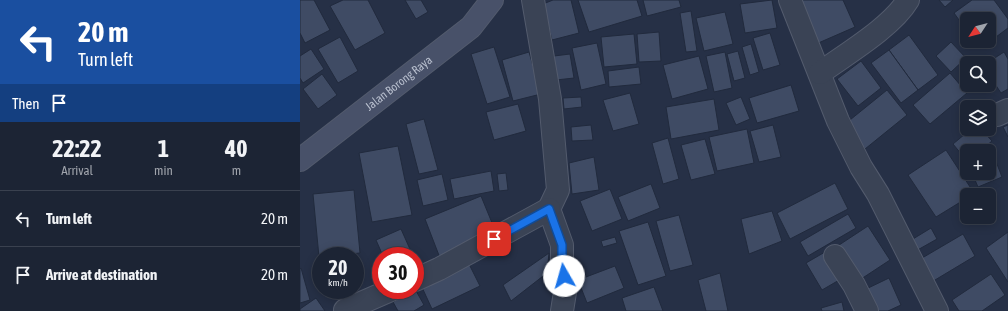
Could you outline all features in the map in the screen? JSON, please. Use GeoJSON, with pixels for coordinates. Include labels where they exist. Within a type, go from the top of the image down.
{"type":"FeatureCollection","features":[{"type":"Feature","properties":{"kind":"main road","name":"Jalan Borong Raya"},"geometry":{"type":"LineString","coordinates":[[300,160],[471,26],[492,0]]}},
{"type":"Feature","properties":{"kind":"street"},"geometry":{"type":"LineString","coordinates":[[424,276],[549,209],[558,190],[550,99],[533,0]]}},
{"type":"Feature","properties":{"kind":"street"},"geometry":{"type":"LineString","coordinates":[[790,0],[838,122],[861,167],[878,194],[936,311]]}},
{"type":"Feature","properties":{"kind":"street"},"geometry":{"type":"LineString","coordinates":[[820,73],[888,24],[903,8],[908,0]]}},
{"type":"Feature","properties":{"kind":"street"},"geometry":{"type":"LineString","coordinates":[[549,209],[562,245],[562,266],[566,286],[562,311]]}},
{"type":"Feature","properties":{"kind":"street"},"geometry":{"type":"LineString","coordinates":[[835,256],[854,285],[867,311]]}},
{"type":"Feature","properties":{"kind":"street"},"geometry":{"type":"LineString","coordinates":[[345,310],[372,298]]}},
{"type":"Feature","properties":{"kind":"building"},"geometry":{"type":"Polygon","coordinates":[[[300,0],[314,0],[330,30],[305,43],[300,33],[300,0]]]}},
{"type":"Feature","properties":{"kind":"building"},"geometry":{"type":"Polygon","coordinates":[[[343,0],[368,0],[385,33],[355,50],[330,6],[343,0]]]}},
{"type":"Feature","properties":{"kind":"building"},"geometry":{"type":"Polygon","coordinates":[[[405,0],[421,0],[428,12],[416,19],[405,0]]]}},
{"type":"Feature","properties":{"kind":"building"},"geometry":{"type":"Polygon","coordinates":[[[553,0],[571,0],[579,33],[552,40],[543,4],[553,0]]]}},
{"type":"Feature","properties":{"kind":"building"},"geometry":{"type":"Polygon","coordinates":[[[578,0],[637,0],[642,16],[589,32],[578,0]]]}},
{"type":"Feature","properties":{"kind":"building"},"geometry":{"type":"Polygon","coordinates":[[[643,0],[679,0],[681,7],[647,16],[643,0]]]}},
{"type":"Feature","properties":{"kind":"building"},"geometry":{"type":"Polygon","coordinates":[[[772,0],[777,28],[745,33],[740,4],[772,0]]]}},
{"type":"Feature","properties":{"kind":"building"},"geometry":{"type":"Polygon","coordinates":[[[796,0],[843,0],[855,27],[816,44],[796,0]]]}},
{"type":"Feature","properties":{"kind":"building"},"geometry":{"type":"Polygon","coordinates":[[[939,0],[953,0],[945,7],[939,0]]]}},
{"type":"Feature","properties":{"kind":"building"},"geometry":{"type":"Polygon","coordinates":[[[972,0],[994,0],[1008,19],[1008,28],[996,37],[996,12],[960,12],[960,21],[954,13],[972,0]]]}},
{"type":"Feature","properties":{"kind":"building"},"geometry":{"type":"Polygon","coordinates":[[[691,11],[697,51],[686,52],[680,13],[691,11]]]}},
{"type":"Feature","properties":{"kind":"building"},"geometry":{"type":"Polygon","coordinates":[[[725,12],[733,44],[704,51],[696,18],[725,12]]]}},
{"type":"Feature","properties":{"kind":"building"},"geometry":{"type":"Polygon","coordinates":[[[659,32],[661,61],[639,62],[637,34],[659,32]]]}},
{"type":"Feature","properties":{"kind":"building"},"geometry":{"type":"Polygon","coordinates":[[[770,33],[780,65],[763,70],[753,38],[770,33]]]}},
{"type":"Feature","properties":{"kind":"building"},"geometry":{"type":"Polygon","coordinates":[[[634,34],[637,64],[604,67],[601,37],[634,34]]]}},
{"type":"Feature","properties":{"kind":"building"},"geometry":{"type":"Polygon","coordinates":[[[909,35],[938,75],[918,90],[889,50],[909,35]]]}},
{"type":"Feature","properties":{"kind":"building"},"geometry":{"type":"Polygon","coordinates":[[[340,37],[358,71],[338,83],[318,49],[340,37]]]}},
{"type":"Feature","properties":{"kind":"building"},"geometry":{"type":"Polygon","coordinates":[[[951,42],[964,56],[960,56],[960,64],[951,72],[936,56],[951,42]]]}},
{"type":"Feature","properties":{"kind":"building"},"geometry":{"type":"Polygon","coordinates":[[[597,43],[606,84],[581,90],[572,48],[597,43]]]}},
{"type":"Feature","properties":{"kind":"building"},"geometry":{"type":"Polygon","coordinates":[[[751,44],[759,72],[750,75],[742,47],[751,44]]]}},
{"type":"Feature","properties":{"kind":"building"},"geometry":{"type":"Polygon","coordinates":[[[494,47],[510,97],[487,104],[471,54],[494,47]]]}},
{"type":"Feature","properties":{"kind":"building"},"geometry":{"type":"Polygon","coordinates":[[[311,49],[324,69],[303,83],[300,78],[300,56],[311,49]]]}},
{"type":"Feature","properties":{"kind":"building"},"geometry":{"type":"Polygon","coordinates":[[[889,50],[918,90],[901,103],[871,63],[889,50]]]}},
{"type":"Feature","properties":{"kind":"building"},"geometry":{"type":"Polygon","coordinates":[[[738,51],[745,78],[734,81],[727,54],[738,51]]]}},
{"type":"Feature","properties":{"kind":"building"},"geometry":{"type":"Polygon","coordinates":[[[529,52],[541,94],[513,101],[502,60],[529,52]]]}},
{"type":"Feature","properties":{"kind":"building"},"geometry":{"type":"Polygon","coordinates":[[[725,52],[732,88],[714,92],[706,56],[725,52]]]}},
{"type":"Feature","properties":{"kind":"building"},"geometry":{"type":"Polygon","coordinates":[[[1004,52],[1008,59],[1008,89],[1001,93],[996,86],[996,57],[1004,52]]]}},
{"type":"Feature","properties":{"kind":"building"},"geometry":{"type":"Polygon","coordinates":[[[570,54],[574,78],[556,80],[554,56],[570,54]]]}},
{"type":"Feature","properties":{"kind":"building"},"geometry":{"type":"Polygon","coordinates":[[[699,56],[708,89],[672,99],[663,65],[699,56]]]}},
{"type":"Feature","properties":{"kind":"building"},"geometry":{"type":"Polygon","coordinates":[[[861,61],[881,88],[858,106],[837,79],[861,61]]]}},
{"type":"Feature","properties":{"kind":"building"},"geometry":{"type":"Polygon","coordinates":[[[639,67],[641,84],[609,87],[608,71],[639,67]]]}},
{"type":"Feature","properties":{"kind":"building"},"geometry":{"type":"Polygon","coordinates":[[[950,73],[960,85],[960,92],[967,93],[930,124],[913,105],[950,73]]]}},
{"type":"Feature","properties":{"kind":"building"},"geometry":{"type":"Polygon","coordinates":[[[322,74],[337,95],[318,109],[303,89],[322,74]]]}},
{"type":"Feature","properties":{"kind":"building"},"geometry":{"type":"Polygon","coordinates":[[[791,85],[799,111],[757,123],[749,98],[791,85]]]}},
{"type":"Feature","properties":{"kind":"building"},"geometry":{"type":"Polygon","coordinates":[[[887,90],[907,115],[865,149],[845,124],[887,90]]]}},
{"type":"Feature","properties":{"kind":"building"},"geometry":{"type":"Polygon","coordinates":[[[630,93],[639,124],[613,131],[603,100],[630,93]]]}},
{"type":"Feature","properties":{"kind":"building"},"geometry":{"type":"Polygon","coordinates":[[[581,97],[582,107],[564,109],[563,98],[581,97]]]}},
{"type":"Feature","properties":{"kind":"building"},"geometry":{"type":"Polygon","coordinates":[[[741,97],[750,119],[736,125],[726,103],[741,97]]]}},
{"type":"Feature","properties":{"kind":"building"},"geometry":{"type":"Polygon","coordinates":[[[714,99],[719,130],[671,139],[666,107],[714,99]]]}},
{"type":"Feature","properties":{"kind":"building"},"geometry":{"type":"Polygon","coordinates":[[[518,104],[526,131],[494,140],[486,112],[518,104]]]}},
{"type":"Feature","properties":{"kind":"building"},"geometry":{"type":"Polygon","coordinates":[[[424,119],[438,170],[419,174],[406,124],[424,119]]]}},
{"type":"Feature","properties":{"kind":"building"},"geometry":{"type":"Polygon","coordinates":[[[591,125],[593,140],[572,141],[571,127],[591,125]]]}},
{"type":"Feature","properties":{"kind":"building"},"geometry":{"type":"Polygon","coordinates":[[[773,125],[781,157],[759,162],[750,131],[773,125]]]}},
{"type":"Feature","properties":{"kind":"building"},"geometry":{"type":"Polygon","coordinates":[[[1008,125],[1008,137],[1003,127],[1008,125]]]}},
{"type":"Feature","properties":{"kind":"building"},"geometry":{"type":"Polygon","coordinates":[[[747,129],[754,163],[717,171],[709,137],[747,129]]]}},
{"type":"Feature","properties":{"kind":"building"},"geometry":{"type":"Polygon","coordinates":[[[963,136],[987,136],[992,141],[988,144],[960,144],[960,152],[953,144],[963,136]]]}},
{"type":"Feature","properties":{"kind":"building"},"geometry":{"type":"Polygon","coordinates":[[[668,138],[679,179],[663,184],[652,143],[668,138]]]}},
{"type":"Feature","properties":{"kind":"building"},"geometry":{"type":"Polygon","coordinates":[[[705,139],[715,174],[691,180],[681,145],[705,139]]]}},
{"type":"Feature","properties":{"kind":"building"},"geometry":{"type":"Polygon","coordinates":[[[398,146],[412,215],[372,222],[359,153],[398,146]]]}},
{"type":"Feature","properties":{"kind":"building"},"geometry":{"type":"Polygon","coordinates":[[[946,150],[960,172],[960,180],[966,180],[971,188],[960,188],[960,202],[936,217],[908,175],[946,150]]]}},
{"type":"Feature","properties":{"kind":"building"},"geometry":{"type":"Polygon","coordinates":[[[594,157],[599,190],[572,194],[569,163],[594,157]]]}},
{"type":"Feature","properties":{"kind":"building"},"geometry":{"type":"Polygon","coordinates":[[[996,161],[1002,177],[996,180],[996,161]]]}},
{"type":"Feature","properties":{"kind":"building"},"geometry":{"type":"Polygon","coordinates":[[[491,171],[494,191],[454,199],[450,179],[491,171]]]}},
{"type":"Feature","properties":{"kind":"building"},"geometry":{"type":"Polygon","coordinates":[[[506,173],[508,190],[499,191],[497,174],[506,173]]]}},
{"type":"Feature","properties":{"kind":"building"},"geometry":{"type":"Polygon","coordinates":[[[442,174],[448,200],[423,206],[417,180],[442,174]]]}},
{"type":"Feature","properties":{"kind":"building"},"geometry":{"type":"Polygon","coordinates":[[[975,180],[995,180],[978,187],[975,180]]]}},
{"type":"Feature","properties":{"kind":"building"},"geometry":{"type":"Polygon","coordinates":[[[835,183],[848,209],[790,239],[777,213],[835,183]]]}},
{"type":"Feature","properties":{"kind":"building"},"geometry":{"type":"Polygon","coordinates":[[[651,184],[660,208],[628,221],[618,197],[651,184]]]}},
{"type":"Feature","properties":{"kind":"building"},"geometry":{"type":"Polygon","coordinates":[[[610,189],[622,219],[592,231],[580,201],[610,189]]]}},
{"type":"Feature","properties":{"kind":"building"},"geometry":{"type":"Polygon","coordinates":[[[354,190],[359,247],[318,247],[313,194],[354,190]]]}},
{"type":"Feature","properties":{"kind":"building"},"geometry":{"type":"Polygon","coordinates":[[[481,196],[497,235],[440,258],[425,219],[481,196]]]}},
{"type":"Feature","properties":{"kind":"building"},"geometry":{"type":"Polygon","coordinates":[[[772,211],[782,241],[749,254],[741,219],[772,211]]]}},
{"type":"Feature","properties":{"kind":"building"},"geometry":{"type":"Polygon","coordinates":[[[848,214],[856,228],[808,256],[800,242],[848,214]]]}},
{"type":"Feature","properties":{"kind":"building"},"geometry":{"type":"Polygon","coordinates":[[[679,215],[693,265],[670,271],[656,221],[679,215]]]}},
{"type":"Feature","properties":{"kind":"building"},"geometry":{"type":"Polygon","coordinates":[[[648,222],[666,276],[638,285],[619,231],[648,222]]]}},
{"type":"Feature","properties":{"kind":"building"},"geometry":{"type":"Polygon","coordinates":[[[868,226],[890,260],[855,283],[833,249],[868,226]]]}},
{"type":"Feature","properties":{"kind":"building"},"geometry":{"type":"Polygon","coordinates":[[[931,228],[937,239],[914,252],[908,242],[931,228]]]}},
{"type":"Feature","properties":{"kind":"building"},"geometry":{"type":"Polygon","coordinates":[[[401,229],[409,247],[379,247],[376,240],[401,229]]]}},
{"type":"Feature","properties":{"kind":"building"},"geometry":{"type":"Polygon","coordinates":[[[1008,232],[1008,282],[986,248],[1008,232]]]}},
{"type":"Feature","properties":{"kind":"building"},"geometry":{"type":"Polygon","coordinates":[[[963,234],[975,256],[930,283],[917,261],[963,234]]]}},
{"type":"Feature","properties":{"kind":"building"},"geometry":{"type":"Polygon","coordinates":[[[615,237],[617,243],[603,247],[601,241],[615,237]]]}},
{"type":"Feature","properties":{"kind":"building"},"geometry":{"type":"Polygon","coordinates":[[[825,252],[841,279],[822,290],[806,263],[825,252]]]}},
{"type":"Feature","properties":{"kind":"building"},"geometry":{"type":"Polygon","coordinates":[[[549,253],[547,273],[511,301],[503,285],[549,253]]]}},
{"type":"Feature","properties":{"kind":"building"},"geometry":{"type":"Polygon","coordinates":[[[467,260],[480,286],[432,309],[424,292],[424,281],[467,260]]]}},
{"type":"Feature","properties":{"kind":"building"},"geometry":{"type":"Polygon","coordinates":[[[615,266],[624,288],[587,303],[578,280],[615,266]]]}},
{"type":"Feature","properties":{"kind":"building"},"geometry":{"type":"Polygon","coordinates":[[[301,268],[310,300],[300,303],[300,269],[301,268]]]}},
{"type":"Feature","properties":{"kind":"building"},"geometry":{"type":"Polygon","coordinates":[[[720,273],[728,311],[706,311],[698,280],[720,273]]]}},
{"type":"Feature","properties":{"kind":"building"},"geometry":{"type":"Polygon","coordinates":[[[991,274],[1005,295],[982,311],[959,311],[952,300],[991,274]]]}},
{"type":"Feature","properties":{"kind":"building"},"geometry":{"type":"Polygon","coordinates":[[[889,278],[901,305],[888,311],[873,311],[864,290],[889,278]]]}},
{"type":"Feature","properties":{"kind":"building"},"geometry":{"type":"Polygon","coordinates":[[[654,287],[663,311],[626,311],[622,298],[654,287]]]}},
{"type":"Feature","properties":{"kind":"building"},"geometry":{"type":"Polygon","coordinates":[[[317,299],[325,311],[300,311],[300,309],[317,299]]]}},
{"type":"Feature","properties":{"kind":"building"},"geometry":{"type":"Polygon","coordinates":[[[398,299],[421,299],[424,305],[414,311],[398,311],[393,302],[398,299]]]}},
{"type":"Feature","properties":{"kind":"building"},"geometry":{"type":"Polygon","coordinates":[[[842,302],[844,311],[822,311],[821,308],[842,302]]]}},
{"type":"Feature","properties":{"kind":"route"},"geometry":{"type":"LineString","coordinates":[[494,239],[549,209],[562,245],[562,266],[564,276]]}}]}
